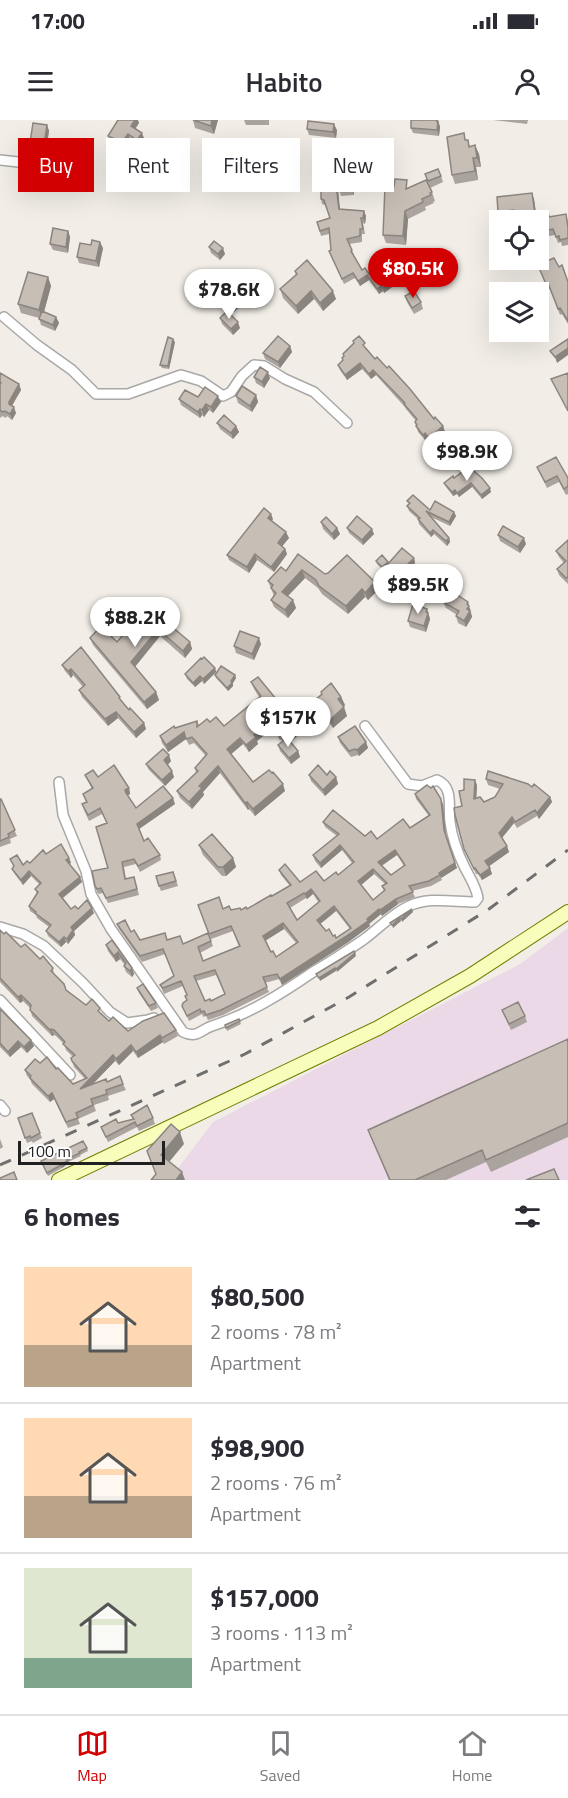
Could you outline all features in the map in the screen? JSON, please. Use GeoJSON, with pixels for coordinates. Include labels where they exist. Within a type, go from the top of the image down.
{"type":"FeatureCollection","features":[{"type":"Feature","properties":{"kind":"main road"},"geometry":{"type":"LineString","coordinates":[[59,1180],[378,1028],[470,976],[568,912]]}},
{"type":"Feature","properties":{"kind":"street"},"geometry":{"type":"LineString","coordinates":[[0,159],[18,161]]}},
{"type":"Feature","properties":{"kind":"street"},"geometry":{"type":"LineString","coordinates":[[4,317],[72,370],[96,394],[128,394],[181,375],[201,381],[223,396],[231,392],[242,376],[254,365],[264,366],[285,379],[314,392],[347,423]]}},
{"type":"Feature","properties":{"kind":"street"},"geometry":{"type":"LineString","coordinates":[[59,782],[63,815],[86,871],[91,894],[111,929],[183,1032],[196,1035],[264,1004],[364,939],[407,907],[421,901],[475,902],[478,898],[477,889],[464,867],[454,837],[450,821],[448,789],[442,782],[436,780],[422,786],[408,784],[365,726]]}},
{"type":"Feature","properties":{"kind":"street"},"geometry":{"type":"LineString","coordinates":[[0,927],[23,934],[44,946],[110,1012],[127,1023],[148,1020],[168,1011]]}},
{"type":"Feature","properties":{"kind":"street"},"geometry":{"type":"LineString","coordinates":[[0,1000],[70,1075]]}},
{"type":"Feature","properties":{"kind":"shaded area"},"geometry":{"type":"Polygon","coordinates":[[[568,928],[568,1180],[169,1180],[213,1122],[520,964],[568,928]]]}},
{"type":"Feature","properties":{"kind":"building"},"geometry":{"type":"Polygon","coordinates":[[[118,120],[135,120],[131,126],[142,133],[138,138],[128,134],[125,138],[108,136],[118,120]]]}},
{"type":"Feature","properties":{"kind":"building"},"geometry":{"type":"Polygon","coordinates":[[[193,120],[212,120],[211,126],[193,120]]]}},
{"type":"Feature","properties":{"kind":"building"},"geometry":{"type":"Polygon","coordinates":[[[411,120],[437,120],[437,130],[411,128],[411,120]]]}},
{"type":"Feature","properties":{"kind":"building"},"geometry":{"type":"Polygon","coordinates":[[[308,121],[334,124],[333,132],[307,129],[308,121]]]}},
{"type":"Feature","properties":{"kind":"building"},"geometry":{"type":"Polygon","coordinates":[[[33,123],[47,125],[45,138],[31,138],[33,123]]]}},
{"type":"Feature","properties":{"kind":"building"},"geometry":{"type":"Polygon","coordinates":[[[464,133],[469,147],[475,145],[477,158],[473,158],[475,171],[452,175],[447,137],[464,133]]]}},
{"type":"Feature","properties":{"kind":"building"},"geometry":{"type":"Polygon","coordinates":[[[438,169],[441,176],[428,181],[425,174],[438,169]]]}},
{"type":"Feature","properties":{"kind":"building"},"geometry":{"type":"Polygon","coordinates":[[[395,179],[407,180],[406,189],[426,180],[432,192],[431,195],[422,199],[423,202],[405,211],[403,236],[383,235],[385,192],[394,192],[395,179]]]}},
{"type":"Feature","properties":{"kind":"building"},"geometry":{"type":"Polygon","coordinates":[[[321,192],[337,192],[339,209],[364,211],[363,218],[361,218],[363,229],[360,229],[360,236],[347,239],[362,270],[365,268],[369,274],[382,264],[394,279],[383,288],[381,286],[377,289],[367,275],[358,281],[353,273],[342,279],[329,251],[331,250],[329,228],[320,231],[317,222],[330,218],[324,200],[321,199],[321,192]]]}},
{"type":"Feature","properties":{"kind":"building"},"geometry":{"type":"Polygon","coordinates":[[[532,193],[534,210],[498,210],[497,197],[532,193]]]}},
{"type":"Feature","properties":{"kind":"building"},"geometry":{"type":"Polygon","coordinates":[[[566,214],[568,238],[560,240],[553,229],[549,230],[549,217],[566,214]]]}},
{"type":"Feature","properties":{"kind":"building"},"geometry":{"type":"Polygon","coordinates":[[[53,228],[68,231],[66,247],[50,244],[53,228]]]}},
{"type":"Feature","properties":{"kind":"building"},"geometry":{"type":"Polygon","coordinates":[[[92,240],[100,242],[96,261],[77,257],[80,243],[91,245],[92,240]]]}},
{"type":"Feature","properties":{"kind":"building"},"geometry":{"type":"Polygon","coordinates":[[[214,241],[223,248],[218,254],[209,247],[214,241]]]}},
{"type":"Feature","properties":{"kind":"building"},"geometry":{"type":"Polygon","coordinates":[[[554,258],[559,267],[562,265],[568,282],[568,321],[560,308],[558,309],[549,282],[545,282],[540,270],[549,270],[549,260],[554,258]]]}},
{"type":"Feature","properties":{"kind":"building"},"geometry":{"type":"Polygon","coordinates":[[[307,260],[333,291],[320,303],[311,291],[296,306],[280,289],[297,274],[295,271],[307,260]]]}},
{"type":"Feature","properties":{"kind":"building"},"geometry":{"type":"Polygon","coordinates":[[[28,272],[48,277],[39,310],[18,304],[28,272]]]}},
{"type":"Feature","properties":{"kind":"building"},"geometry":{"type":"Polygon","coordinates":[[[237,280],[248,292],[232,307],[223,297],[232,289],[230,287],[237,280]]]}},
{"type":"Feature","properties":{"kind":"building"},"geometry":{"type":"Polygon","coordinates":[[[414,291],[421,302],[412,308],[405,296],[414,291]]]}},
{"type":"Feature","properties":{"kind":"building"},"geometry":{"type":"Polygon","coordinates":[[[42,311],[56,317],[53,325],[39,319],[42,311]]]}},
{"type":"Feature","properties":{"kind":"building"},"geometry":{"type":"Polygon","coordinates":[[[227,311],[238,322],[231,329],[220,318],[227,311]]]}},
{"type":"Feature","properties":{"kind":"building"},"geometry":{"type":"Polygon","coordinates":[[[278,336],[290,346],[278,362],[263,353],[278,336]]]}},
{"type":"Feature","properties":{"kind":"building"},"geometry":{"type":"Polygon","coordinates":[[[359,336],[365,343],[363,345],[375,359],[377,357],[387,368],[389,366],[434,419],[435,417],[443,426],[429,438],[425,433],[423,435],[416,426],[417,419],[405,403],[373,370],[369,374],[360,363],[345,375],[338,365],[343,360],[343,354],[359,336]]]}},
{"type":"Feature","properties":{"kind":"building"},"geometry":{"type":"Polygon","coordinates":[[[168,337],[173,339],[168,366],[160,365],[168,337]]]}},
{"type":"Feature","properties":{"kind":"building"},"geometry":{"type":"Polygon","coordinates":[[[568,339],[568,348],[555,357],[550,351],[568,339]]]}},
{"type":"Feature","properties":{"kind":"building"},"geometry":{"type":"Polygon","coordinates":[[[260,367],[268,372],[262,382],[254,377],[260,367]]]}},
{"type":"Feature","properties":{"kind":"building"},"geometry":{"type":"Polygon","coordinates":[[[0,373],[19,384],[9,402],[14,407],[10,414],[0,410],[0,373]]]}},
{"type":"Feature","properties":{"kind":"building"},"geometry":{"type":"Polygon","coordinates":[[[568,373],[568,411],[551,379],[568,373]]]}},
{"type":"Feature","properties":{"kind":"building"},"geometry":{"type":"Polygon","coordinates":[[[242,386],[256,395],[250,406],[236,396],[242,386]]]}},
{"type":"Feature","properties":{"kind":"building"},"geometry":{"type":"Polygon","coordinates":[[[205,387],[218,396],[211,407],[206,404],[198,412],[179,399],[185,390],[198,397],[205,387]]]}},
{"type":"Feature","properties":{"kind":"building"},"geometry":{"type":"Polygon","coordinates":[[[224,415],[236,426],[231,433],[217,423],[224,415]]]}},
{"type":"Feature","properties":{"kind":"building"},"geometry":{"type":"Polygon","coordinates":[[[556,457],[568,478],[568,486],[564,489],[557,476],[545,482],[537,467],[556,457]]]}},
{"type":"Feature","properties":{"kind":"building"},"geometry":{"type":"Polygon","coordinates":[[[469,467],[490,488],[481,495],[471,483],[457,493],[455,490],[452,492],[444,483],[453,476],[454,478],[463,473],[469,467]]]}},
{"type":"Feature","properties":{"kind":"building"},"geometry":{"type":"Polygon","coordinates":[[[413,495],[430,510],[435,501],[454,512],[449,522],[426,511],[449,538],[446,541],[433,530],[430,533],[418,519],[420,518],[407,506],[410,503],[407,501],[413,495]]]}},
{"type":"Feature","properties":{"kind":"building"},"geometry":{"type":"Polygon","coordinates":[[[264,508],[271,514],[268,518],[286,532],[278,543],[285,549],[271,567],[255,554],[247,567],[227,555],[264,508]]]}},
{"type":"Feature","properties":{"kind":"building"},"geometry":{"type":"Polygon","coordinates":[[[357,516],[372,529],[362,540],[347,528],[357,516]]]}},
{"type":"Feature","properties":{"kind":"building"},"geometry":{"type":"Polygon","coordinates":[[[326,517],[337,528],[332,534],[321,522],[326,517]]]}},
{"type":"Feature","properties":{"kind":"building"},"geometry":{"type":"Polygon","coordinates":[[[503,526],[524,538],[518,547],[498,535],[503,526]]]}},
{"type":"Feature","properties":{"kind":"building"},"geometry":{"type":"Polygon","coordinates":[[[568,540],[568,577],[566,578],[557,569],[566,561],[556,551],[568,540]]]}},
{"type":"Feature","properties":{"kind":"building"},"geometry":{"type":"Polygon","coordinates":[[[402,548],[414,558],[398,574],[388,564],[402,548]]]}},
{"type":"Feature","properties":{"kind":"building"},"geometry":{"type":"Polygon","coordinates":[[[298,554],[325,574],[347,555],[375,582],[365,593],[362,589],[346,606],[302,570],[282,592],[293,600],[285,610],[271,600],[276,593],[271,588],[273,585],[268,581],[281,567],[286,571],[298,554]]]}},
{"type":"Feature","properties":{"kind":"building"},"geometry":{"type":"Polygon","coordinates":[[[382,555],[388,562],[382,567],[376,561],[382,555]]]}},
{"type":"Feature","properties":{"kind":"building"},"geometry":{"type":"Polygon","coordinates":[[[450,590],[468,602],[467,609],[470,611],[464,621],[456,616],[459,611],[443,602],[450,590]]]}},
{"type":"Feature","properties":{"kind":"building"},"geometry":{"type":"Polygon","coordinates":[[[413,604],[427,609],[424,626],[408,621],[413,604]]]}},
{"type":"Feature","properties":{"kind":"building"},"geometry":{"type":"Polygon","coordinates":[[[149,605],[157,613],[155,616],[168,629],[171,626],[190,642],[183,651],[158,629],[131,662],[156,692],[144,702],[90,638],[101,626],[117,642],[149,605]]]}},
{"type":"Feature","properties":{"kind":"building"},"geometry":{"type":"Polygon","coordinates":[[[240,631],[259,638],[252,654],[234,646],[240,631]]]}},
{"type":"Feature","properties":{"kind":"building"},"geometry":{"type":"Polygon","coordinates":[[[81,647],[119,698],[144,723],[134,732],[116,712],[105,719],[79,690],[85,685],[71,669],[68,671],[62,665],[81,647]]]}},
{"type":"Feature","properties":{"kind":"building"},"geometry":{"type":"Polygon","coordinates":[[[204,657],[215,668],[203,679],[200,676],[193,683],[185,674],[204,657]]]}},
{"type":"Feature","properties":{"kind":"building"},"geometry":{"type":"Polygon","coordinates":[[[221,666],[235,675],[227,688],[215,675],[221,666]]]}},
{"type":"Feature","properties":{"kind":"building"},"geometry":{"type":"Polygon","coordinates":[[[258,677],[276,699],[271,703],[281,715],[284,712],[287,717],[289,716],[296,727],[286,737],[277,733],[275,718],[254,735],[256,737],[246,745],[240,738],[227,749],[253,782],[269,770],[283,784],[253,809],[247,802],[245,803],[218,766],[199,786],[202,788],[189,802],[177,791],[198,771],[195,768],[207,754],[192,737],[186,739],[184,732],[166,745],[160,736],[174,726],[175,728],[197,721],[197,727],[207,719],[210,722],[216,717],[224,726],[261,696],[251,682],[258,677]]]}},
{"type":"Feature","properties":{"kind":"building"},"geometry":{"type":"Polygon","coordinates":[[[331,683],[341,697],[338,699],[344,707],[330,720],[314,701],[331,683]]]}},
{"type":"Feature","properties":{"kind":"building"},"geometry":{"type":"Polygon","coordinates":[[[355,726],[366,742],[357,750],[349,751],[338,737],[355,726]]]}},
{"type":"Feature","properties":{"kind":"building"},"geometry":{"type":"Polygon","coordinates":[[[287,738],[298,751],[289,758],[278,745],[287,738]]]}},
{"type":"Feature","properties":{"kind":"building"},"geometry":{"type":"Polygon","coordinates":[[[163,749],[169,755],[164,760],[172,771],[162,780],[146,764],[163,749]]]}},
{"type":"Feature","properties":{"kind":"building"},"geometry":{"type":"Polygon","coordinates":[[[114,765],[129,788],[125,790],[126,793],[136,808],[163,786],[173,798],[137,824],[144,841],[148,838],[160,855],[138,866],[134,859],[122,862],[125,879],[134,877],[137,889],[106,898],[101,888],[97,889],[95,886],[92,871],[108,868],[96,827],[107,823],[100,808],[88,815],[82,804],[87,802],[83,794],[93,788],[85,775],[93,770],[98,777],[114,765]]]}},
{"type":"Feature","properties":{"kind":"building"},"geometry":{"type":"Polygon","coordinates":[[[318,765],[327,775],[330,771],[336,777],[323,790],[309,775],[318,765]]]}},
{"type":"Feature","properties":{"kind":"building"},"geometry":{"type":"Polygon","coordinates":[[[488,771],[532,787],[534,784],[550,797],[537,813],[535,810],[515,822],[512,817],[499,833],[507,846],[485,861],[490,868],[480,875],[474,869],[464,849],[454,808],[462,806],[459,791],[464,790],[464,779],[475,780],[474,799],[480,797],[484,802],[495,797],[503,784],[486,779],[488,771]]]}},
{"type":"Feature","properties":{"kind":"building"},"geometry":{"type":"Polygon","coordinates":[[[427,785],[431,788],[433,786],[441,799],[444,830],[455,863],[429,881],[409,886],[413,892],[379,909],[367,919],[368,921],[280,979],[277,974],[263,977],[267,987],[221,1010],[206,1015],[200,1009],[187,1016],[182,1006],[187,1000],[185,996],[187,995],[181,981],[163,988],[160,985],[174,976],[163,949],[140,956],[117,924],[125,920],[131,932],[134,930],[140,940],[165,933],[167,940],[180,936],[183,944],[208,933],[211,941],[198,947],[203,961],[240,946],[231,926],[209,934],[198,905],[219,897],[223,909],[229,906],[231,910],[240,908],[241,910],[246,907],[247,909],[291,885],[279,870],[285,864],[300,882],[316,871],[324,881],[336,872],[338,875],[354,862],[340,845],[320,863],[313,855],[339,834],[323,822],[333,810],[365,836],[371,831],[377,839],[403,819],[410,828],[430,815],[415,794],[427,785]],[[395,850],[378,862],[391,875],[405,865],[395,850]],[[373,869],[358,881],[373,900],[385,890],[382,886],[387,883],[373,869]],[[311,889],[287,903],[297,920],[320,901],[311,889]],[[334,906],[317,920],[336,938],[351,928],[334,906]],[[283,923],[263,936],[271,952],[273,951],[276,957],[298,942],[283,923]],[[215,970],[194,976],[205,1001],[210,999],[211,1001],[225,994],[215,970]]]}},
{"type":"Feature","properties":{"kind":"building"},"geometry":{"type":"Polygon","coordinates":[[[0,799],[15,830],[8,834],[9,837],[0,841],[0,799]]]}},
{"type":"Feature","properties":{"kind":"building"},"geometry":{"type":"Polygon","coordinates":[[[212,834],[233,858],[223,867],[218,867],[199,845],[212,834]]]}},
{"type":"Feature","properties":{"kind":"building"},"geometry":{"type":"Polygon","coordinates":[[[61,844],[69,858],[66,860],[80,877],[59,894],[71,909],[75,906],[78,909],[87,900],[92,908],[71,927],[73,930],[67,939],[64,937],[59,942],[46,931],[51,925],[29,906],[38,892],[35,889],[41,883],[29,871],[21,880],[12,869],[14,866],[10,859],[17,855],[23,865],[27,861],[30,863],[43,850],[46,854],[61,844]]]}},
{"type":"Feature","properties":{"kind":"building"},"geometry":{"type":"Polygon","coordinates":[[[173,872],[176,881],[159,886],[156,876],[173,872]]]}},
{"type":"Feature","properties":{"kind":"building"},"geometry":{"type":"Polygon","coordinates":[[[412,909],[392,925],[390,923],[412,909]]]}},
{"type":"Feature","properties":{"kind":"building"},"geometry":{"type":"Polygon","coordinates":[[[0,930],[4,934],[6,932],[21,947],[25,944],[40,959],[43,956],[66,990],[86,1005],[92,999],[100,1008],[98,1011],[109,1021],[113,1017],[128,1031],[143,1021],[164,1013],[176,1030],[162,1038],[160,1035],[136,1052],[131,1045],[116,1059],[113,1055],[80,1089],[120,1076],[123,1084],[106,1090],[107,1094],[91,1099],[93,1105],[76,1113],[78,1118],[66,1122],[52,1093],[48,1096],[25,1070],[35,1059],[40,1063],[47,1057],[56,1069],[58,1068],[73,1084],[87,1078],[72,1061],[71,1058],[75,1055],[63,1044],[65,1042],[30,1010],[31,1005],[21,995],[18,997],[0,978],[0,930]]]}},
{"type":"Feature","properties":{"kind":"building"},"geometry":{"type":"Polygon","coordinates":[[[112,940],[132,968],[130,971],[124,966],[126,963],[118,952],[114,956],[106,945],[112,940]]]}},
{"type":"Feature","properties":{"kind":"building"},"geometry":{"type":"Polygon","coordinates":[[[354,951],[355,953],[336,969],[319,978],[316,974],[354,951]]]}},
{"type":"Feature","properties":{"kind":"building"},"geometry":{"type":"Polygon","coordinates":[[[143,984],[156,1003],[149,1006],[137,988],[143,984]]]}},
{"type":"Feature","properties":{"kind":"building"},"geometry":{"type":"Polygon","coordinates":[[[518,1002],[525,1016],[509,1024],[502,1010],[518,1002]]]}},
{"type":"Feature","properties":{"kind":"building"},"geometry":{"type":"Polygon","coordinates":[[[0,1009],[31,1040],[24,1047],[18,1041],[8,1052],[0,1043],[0,1009]]]}},
{"type":"Feature","properties":{"kind":"building"},"geometry":{"type":"Polygon","coordinates":[[[239,1019],[240,1021],[226,1028],[225,1025],[239,1019]]]}},
{"type":"Feature","properties":{"kind":"building"},"geometry":{"type":"Polygon","coordinates":[[[568,1039],[568,1123],[486,1160],[482,1150],[415,1180],[390,1180],[368,1130],[568,1039]]]}},
{"type":"Feature","properties":{"kind":"building"},"geometry":{"type":"Polygon","coordinates":[[[147,1105],[153,1118],[137,1126],[135,1122],[106,1137],[101,1127],[116,1119],[118,1123],[134,1119],[131,1115],[147,1105]]]}},
{"type":"Feature","properties":{"kind":"building"},"geometry":{"type":"Polygon","coordinates":[[[32,1113],[40,1133],[31,1138],[30,1136],[25,1138],[18,1118],[32,1113]]]}},
{"type":"Feature","properties":{"kind":"building"},"geometry":{"type":"Polygon","coordinates":[[[171,1124],[180,1132],[161,1155],[182,1172],[176,1180],[151,1180],[156,1174],[147,1151],[171,1124]]]}},
{"type":"Feature","properties":{"kind":"building"},"geometry":{"type":"Polygon","coordinates":[[[83,1141],[87,1148],[47,1173],[41,1161],[83,1141]]]}},
{"type":"Feature","properties":{"kind":"building"},"geometry":{"type":"Polygon","coordinates":[[[554,1169],[559,1180],[526,1180],[554,1169]]]}},
{"type":"Feature","properties":{"kind":"building"},"geometry":{"type":"Polygon","coordinates":[[[14,1172],[17,1180],[0,1180],[0,1178],[14,1172]]]}},
{"type":"Feature","properties":{"kind":"railway"},"geometry":{"type":"LineString","coordinates":[[0,1165],[245,1054],[349,997],[489,909],[568,850]]}}]}
